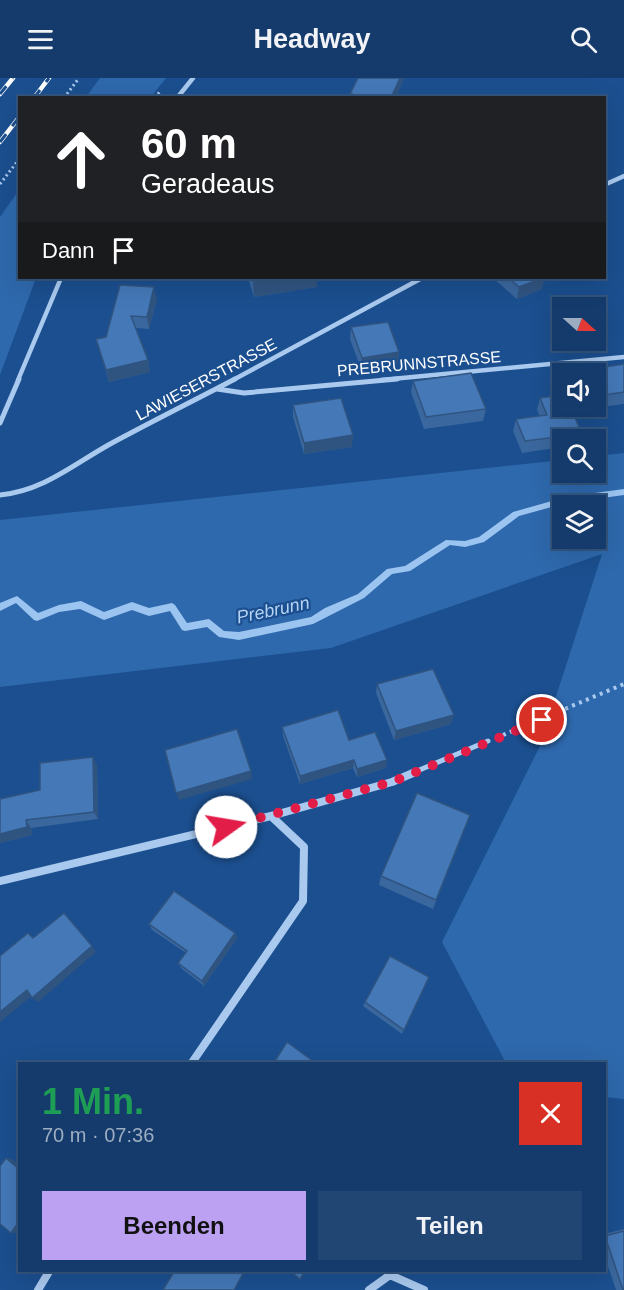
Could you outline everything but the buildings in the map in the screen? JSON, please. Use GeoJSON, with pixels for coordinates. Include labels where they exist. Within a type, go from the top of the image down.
{"type":"FeatureCollection","features":[{"type":"Feature","properties":{"kind":"street"},"geometry":{"type":"LineString","coordinates":[[179,96],[193,78]]}},
{"type":"Feature","properties":{"kind":"street"},"geometry":{"type":"LineString","coordinates":[[606,184],[624,176]]}},
{"type":"Feature","properties":{"kind":"street"},"geometry":{"type":"LineString","coordinates":[[0,423],[61,279]]}},
{"type":"Feature","properties":{"kind":"street","name":"LAWIESERSTRASSE"},"geometry":{"type":"LineString","coordinates":[[0,495],[12,495],[26,491],[44,482],[103,448],[420,279]]}},
{"type":"Feature","properties":{"kind":"street","name":"PREBRUNNSTRASSE"},"geometry":{"type":"LineString","coordinates":[[216,389],[244,393],[624,357]]}},
{"type":"Feature","properties":{"kind":"street"},"geometry":{"type":"LineString","coordinates":[[0,881],[271,816],[392,782],[488,741]]}},
{"type":"Feature","properties":{"kind":"street"},"geometry":{"type":"LineString","coordinates":[[192,1062],[303,901],[304,847],[271,816]]}},
{"type":"Feature","properties":{"kind":"street"},"geometry":{"type":"LineString","coordinates":[[38,1290],[49,1272]]}},
{"type":"Feature","properties":{"kind":"street"},"geometry":{"type":"LineString","coordinates":[[369,1290],[390,1275],[424,1290]]}},
{"type":"Feature","properties":{"kind":"path"},"geometry":{"type":"LineString","coordinates":[[66,96],[79,78]]}},
{"type":"Feature","properties":{"kind":"path"},"geometry":{"type":"LineString","coordinates":[[0,184],[18,161]]}},
{"type":"Feature","properties":{"kind":"path"},"geometry":{"type":"LineString","coordinates":[[488,741],[560,713],[624,684]]}},
{"type":"Feature","properties":{"kind":"shaded area"},"geometry":{"type":"Polygon","coordinates":[[[100,78],[166,78],[152,96],[87,96],[100,78]]]}},
{"type":"Feature","properties":{"kind":"shaded area"},"geometry":{"type":"Polygon","coordinates":[[[18,191],[18,279],[36,279],[0,375],[0,217],[18,191]]]}},
{"type":"Feature","properties":{"kind":"shaded area"},"geometry":{"type":"Polygon","coordinates":[[[624,453],[624,1099],[606,1097],[606,1062],[505,1062],[442,942],[540,746],[602,554],[331,648],[0,687],[0,520],[552,461],[552,483],[606,483],[606,455],[624,453]]]}},
{"type":"Feature","properties":{"kind":"waterway","name":"Prebrunn"},"geometry":{"type":"LineString","coordinates":[[0,607],[17,599],[37,617],[59,609],[81,605],[104,616],[132,606],[149,612],[172,607],[185,627],[209,623],[222,634],[239,636],[313,620],[361,596],[390,571],[407,569],[449,542],[465,544],[481,540],[516,514],[566,500],[624,492]]}},
{"type":"Feature","properties":{"kind":"railway"},"geometry":{"type":"LineString","coordinates":[[0,94],[13,78]]}},
{"type":"Feature","properties":{"kind":"railway"},"geometry":{"type":"LineString","coordinates":[[36,96],[49,78]]}},
{"type":"Feature","properties":{"kind":"railway"},"geometry":{"type":"LineString","coordinates":[[0,142],[18,119]]}},
{"type":"Feature","properties":{"kind":"route"},"geometry":{"type":"LineString","coordinates":[[226,827],[392,782],[542,720]]}}]}
